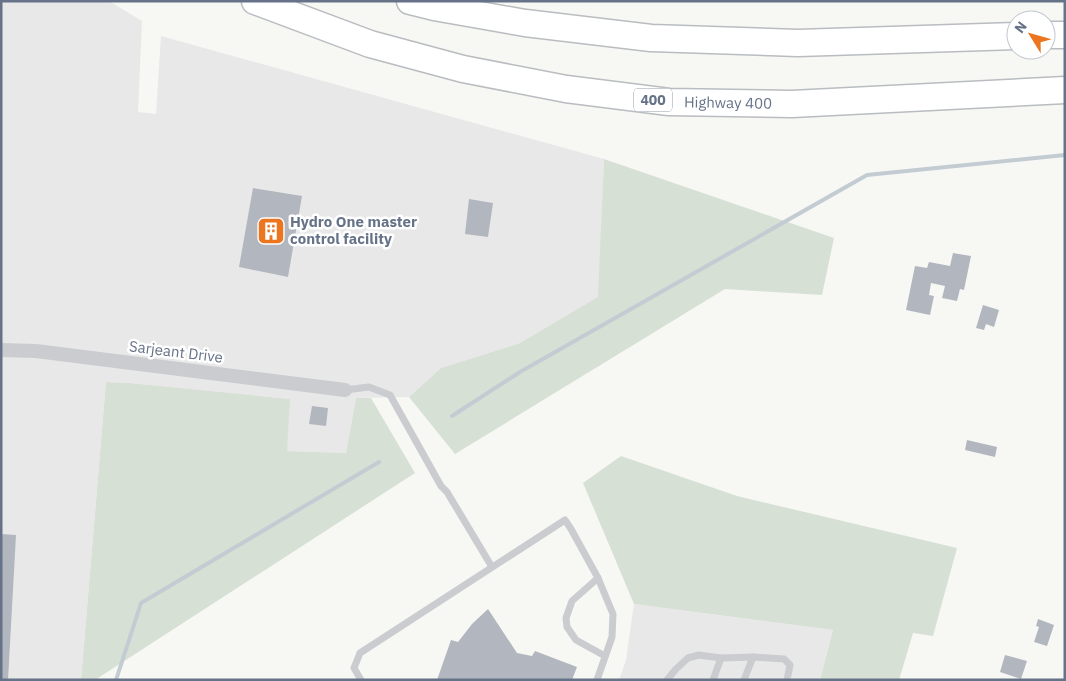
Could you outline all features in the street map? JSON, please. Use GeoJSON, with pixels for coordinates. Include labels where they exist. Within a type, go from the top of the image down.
{"type":"FeatureCollection","features":[{"type":"Feature","properties":{"kind":"highway","name":"Highway 400"},"geometry":{"type":"LineString","coordinates":[[255,1],[370,44],[462,69],[566,89],[669,102],[792,104],[1065,90]]}},
{"type":"Feature","properties":{"kind":"highway"},"geometry":{"type":"LineString","coordinates":[[410,1],[525,23],[651,38],[798,43],[1006,36]]}},
{"type":"Feature","properties":{"kind":"street","name":"Sarjeant Drive"},"geometry":{"type":"LineString","coordinates":[[1,350],[36,351],[345,390]]}},
{"type":"Feature","properties":{"kind":"lane"},"geometry":{"type":"LineString","coordinates":[[345,390],[369,387],[390,395],[441,486],[447,492],[492,567]]}},
{"type":"Feature","properties":{"kind":"lane"},"geometry":{"type":"LineString","coordinates":[[361,680],[354,668],[360,653],[565,520],[598,578],[613,614],[612,636],[597,680]]}},
{"type":"Feature","properties":{"kind":"lane"},"geometry":{"type":"LineString","coordinates":[[598,578],[572,601],[566,618],[568,627],[576,640],[606,656]]}},
{"type":"Feature","properties":{"kind":"lane"},"geometry":{"type":"LineString","coordinates":[[667,680],[688,658],[699,655],[722,658],[784,659],[790,665],[787,680]]}},
{"type":"Feature","properties":{"kind":"lane"},"geometry":{"type":"LineString","coordinates":[[744,680],[752,657]]}},
{"type":"Feature","properties":{"kind":"lane"},"geometry":{"type":"LineString","coordinates":[[713,680],[722,658]]}},
{"type":"Feature","properties":{"kind":"shaded area"},"geometry":{"type":"Polygon","coordinates":[[[1,1],[109,1],[142,21],[138,112],[156,114],[161,36],[604,159],[599,297],[520,343],[441,368],[409,397],[356,398],[346,453],[286,451],[289,399],[106,382],[81,680],[1,680],[1,1]]]}},
{"type":"Feature","properties":{"kind":"shaded area"},"geometry":{"type":"Polygon","coordinates":[[[604,159],[834,238],[822,295],[725,289],[455,454],[409,397],[441,368],[520,343],[598,297],[604,159]]]}},
{"type":"Feature","properties":{"kind":"shaded area"},"geometry":{"type":"Polygon","coordinates":[[[106,382],[290,399],[287,451],[346,453],[356,398],[371,398],[415,473],[95,680],[81,680],[106,382]]]}},
{"type":"Feature","properties":{"kind":"shaded area"},"geometry":{"type":"Polygon","coordinates":[[[621,456],[737,496],[957,548],[933,636],[913,633],[899,680],[820,680],[833,630],[634,604],[583,483],[621,456]]]}},
{"type":"Feature","properties":{"kind":"shaded area"},"geometry":{"type":"Polygon","coordinates":[[[634,604],[833,630],[820,680],[619,680],[626,660],[634,604]]]}},
{"type":"Feature","properties":{"kind":"building","name":"Hydro One master control facility"},"geometry":{"type":"Polygon","coordinates":[[[253,188],[302,196],[288,277],[239,267],[253,188]]]}},
{"type":"Feature","properties":{"kind":"building"},"geometry":{"type":"Polygon","coordinates":[[[469,199],[493,203],[488,237],[465,234],[469,199]]]}},
{"type":"Feature","properties":{"kind":"building"},"geometry":{"type":"Polygon","coordinates":[[[953,253],[971,256],[964,290],[960,289],[957,301],[942,298],[945,286],[931,283],[929,295],[934,296],[930,315],[906,310],[915,266],[927,268],[929,262],[950,266],[953,253]]]}},
{"type":"Feature","properties":{"kind":"building"},"geometry":{"type":"Polygon","coordinates":[[[983,305],[999,310],[994,327],[986,324],[984,330],[976,328],[983,305]]]}},
{"type":"Feature","properties":{"kind":"building"},"geometry":{"type":"Polygon","coordinates":[[[312,406],[328,408],[326,426],[309,424],[312,406]]]}},
{"type":"Feature","properties":{"kind":"building"},"geometry":{"type":"Polygon","coordinates":[[[967,440],[997,447],[995,457],[965,450],[967,440]]]}},
{"type":"Feature","properties":{"kind":"building"},"geometry":{"type":"Polygon","coordinates":[[[1,534],[16,535],[8,680],[1,680],[1,534]]]}},
{"type":"Feature","properties":{"kind":"building"},"geometry":{"type":"Polygon","coordinates":[[[488,609],[517,653],[532,656],[535,651],[577,667],[572,680],[437,680],[451,640],[458,642],[472,624],[488,609]]]}},
{"type":"Feature","properties":{"kind":"building"},"geometry":{"type":"Polygon","coordinates":[[[1038,619],[1054,625],[1047,646],[1034,642],[1039,627],[1036,626],[1038,619]]]}},
{"type":"Feature","properties":{"kind":"building"},"geometry":{"type":"Polygon","coordinates":[[[1005,655],[1027,661],[1021,679],[1000,672],[1005,655]]]}},
{"type":"Feature","properties":{"kind":"waterway"},"geometry":{"type":"LineString","coordinates":[[452,416],[520,372],[867,175],[1065,155]]}},
{"type":"Feature","properties":{"kind":"waterway"},"geometry":{"type":"LineString","coordinates":[[116,680],[141,603],[379,462]]}},
{"type":"Feature","properties":{"kind":"place","name":"Hydro One master control facility"},"geometry":{"type":"Point","coordinates":[271,231]}}]}
